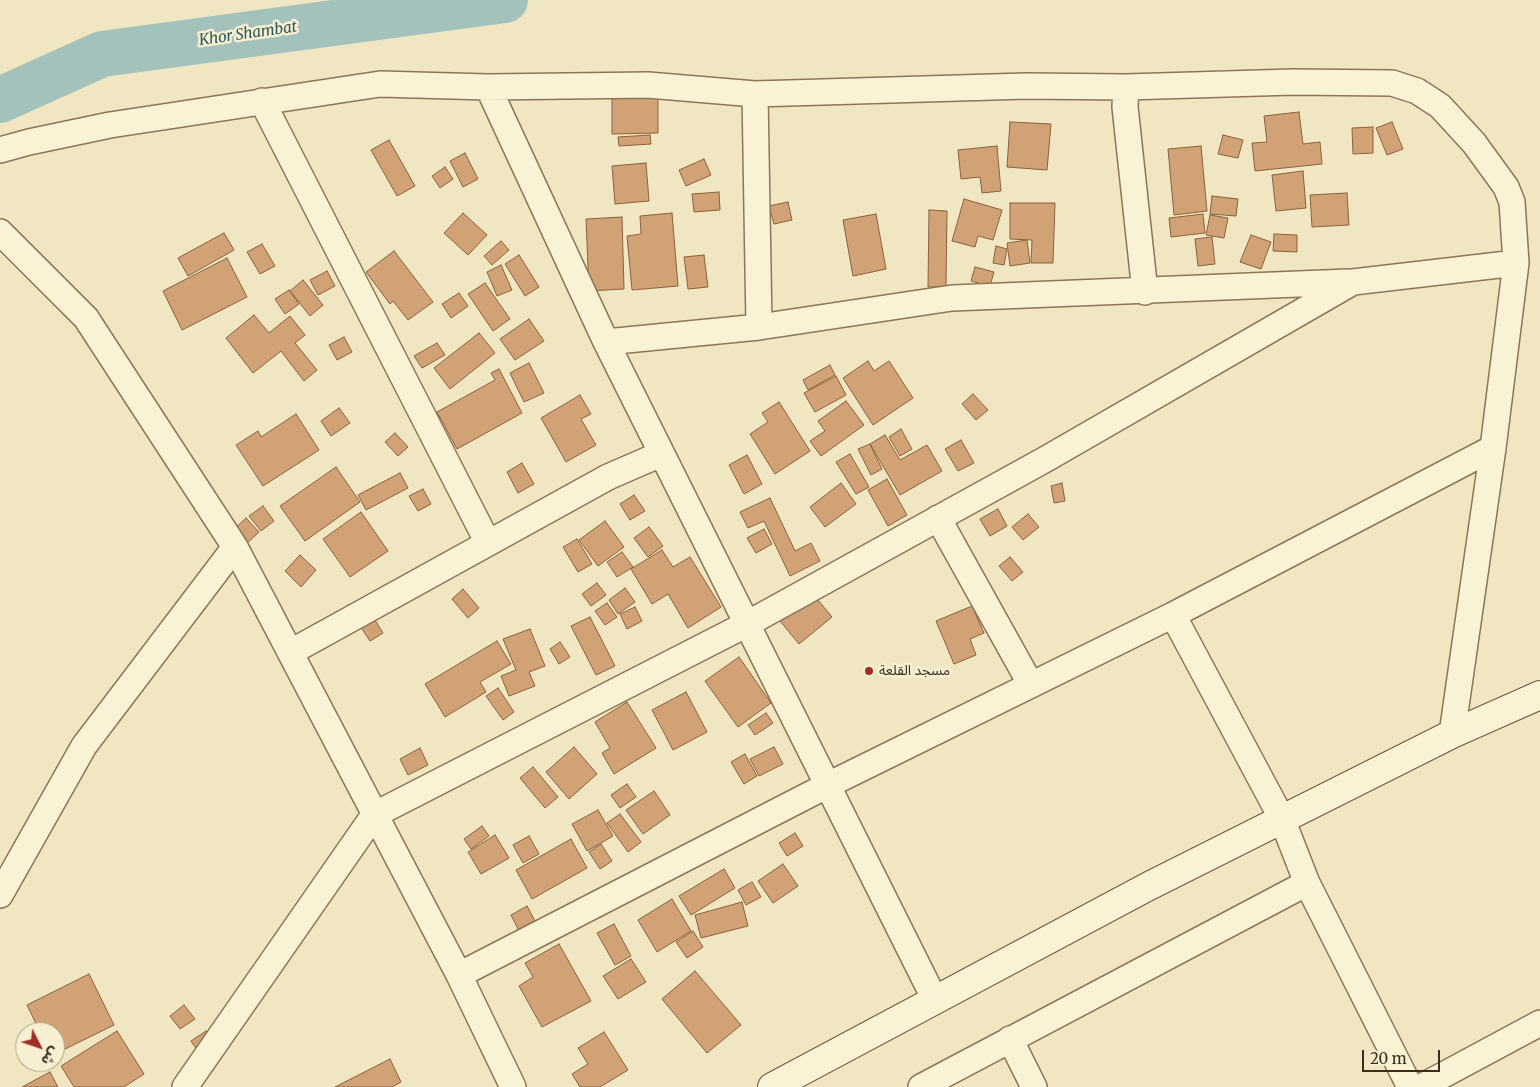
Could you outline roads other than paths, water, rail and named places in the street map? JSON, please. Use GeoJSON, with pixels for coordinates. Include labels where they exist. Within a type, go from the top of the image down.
{"type":"FeatureCollection","features":[{"type":"Feature","properties":{"kind":"street"},"geometry":{"type":"LineString","coordinates":[[0,150],[110,125],[380,84],[488,87],[648,85],[755,94],[1026,86],[1293,82],[1392,83],[1417,91],[1440,106],[1474,143],[1506,187],[1512,202],[1516,263],[1493,448],[1452,734]]}},
{"type":"Feature","properties":{"kind":"street"},"geometry":{"type":"LineString","coordinates":[[1126,86],[1125,107],[1145,292]]}},
{"type":"Feature","properties":{"kind":"street"},"geometry":{"type":"LineString","coordinates":[[488,87],[606,342],[935,1000]]}},
{"type":"Feature","properties":{"kind":"street"},"geometry":{"type":"LineString","coordinates":[[755,94],[759,327]]}},
{"type":"Feature","properties":{"kind":"street"},"geometry":{"type":"LineString","coordinates":[[262,101],[488,543]]}},
{"type":"Feature","properties":{"kind":"street"},"geometry":{"type":"LineString","coordinates":[[0,232],[86,318],[235,547],[459,975],[513,1087]]}},
{"type":"Feature","properties":{"kind":"street"},"geometry":{"type":"LineString","coordinates":[[606,342],[759,327],[952,298],[1145,292],[1353,282],[1516,263]]}},
{"type":"Feature","properties":{"kind":"street"},"geometry":{"type":"LineString","coordinates":[[185,1087],[374,815],[747,624],[1046,459],[1353,282]]}},
{"type":"Feature","properties":{"kind":"street"},"geometry":{"type":"LineString","coordinates":[[459,975],[828,785],[1173,615],[1493,448]]}},
{"type":"Feature","properties":{"kind":"street"},"geometry":{"type":"LineString","coordinates":[[291,652],[608,477],[661,454]]}},
{"type":"Feature","properties":{"kind":"street"},"geometry":{"type":"LineString","coordinates":[[938,518],[1031,685]]}},
{"type":"Feature","properties":{"kind":"street"},"geometry":{"type":"LineString","coordinates":[[0,895],[84,746],[235,547]]}},
{"type":"Feature","properties":{"kind":"street"},"geometry":{"type":"LineString","coordinates":[[1173,615],[1282,819],[1307,883],[1410,1087]]}},
{"type":"Feature","properties":{"kind":"street"},"geometry":{"type":"LineString","coordinates":[[772,1087],[1140,890],[1452,734],[1540,696]]}},
{"type":"Feature","properties":{"kind":"street"},"geometry":{"type":"LineString","coordinates":[[921,1087],[1307,883]]}},
{"type":"Feature","properties":{"kind":"street"},"geometry":{"type":"LineString","coordinates":[[1422,1087],[1540,1023]]}},
{"type":"Feature","properties":{"kind":"street"},"geometry":{"type":"LineString","coordinates":[[1010,1039],[1034,1087]]}},
{"type":"Feature","properties":{"kind":"waterway","name":"Khor Shambat"},"geometry":{"type":"LineString","coordinates":[[0,100],[102,54],[505,0]]}},
{"type":"Feature","properties":{"kind":"place","name":"مسجد القلعة"},"geometry":{"type":"Point","coordinates":[869,671]}}]}
